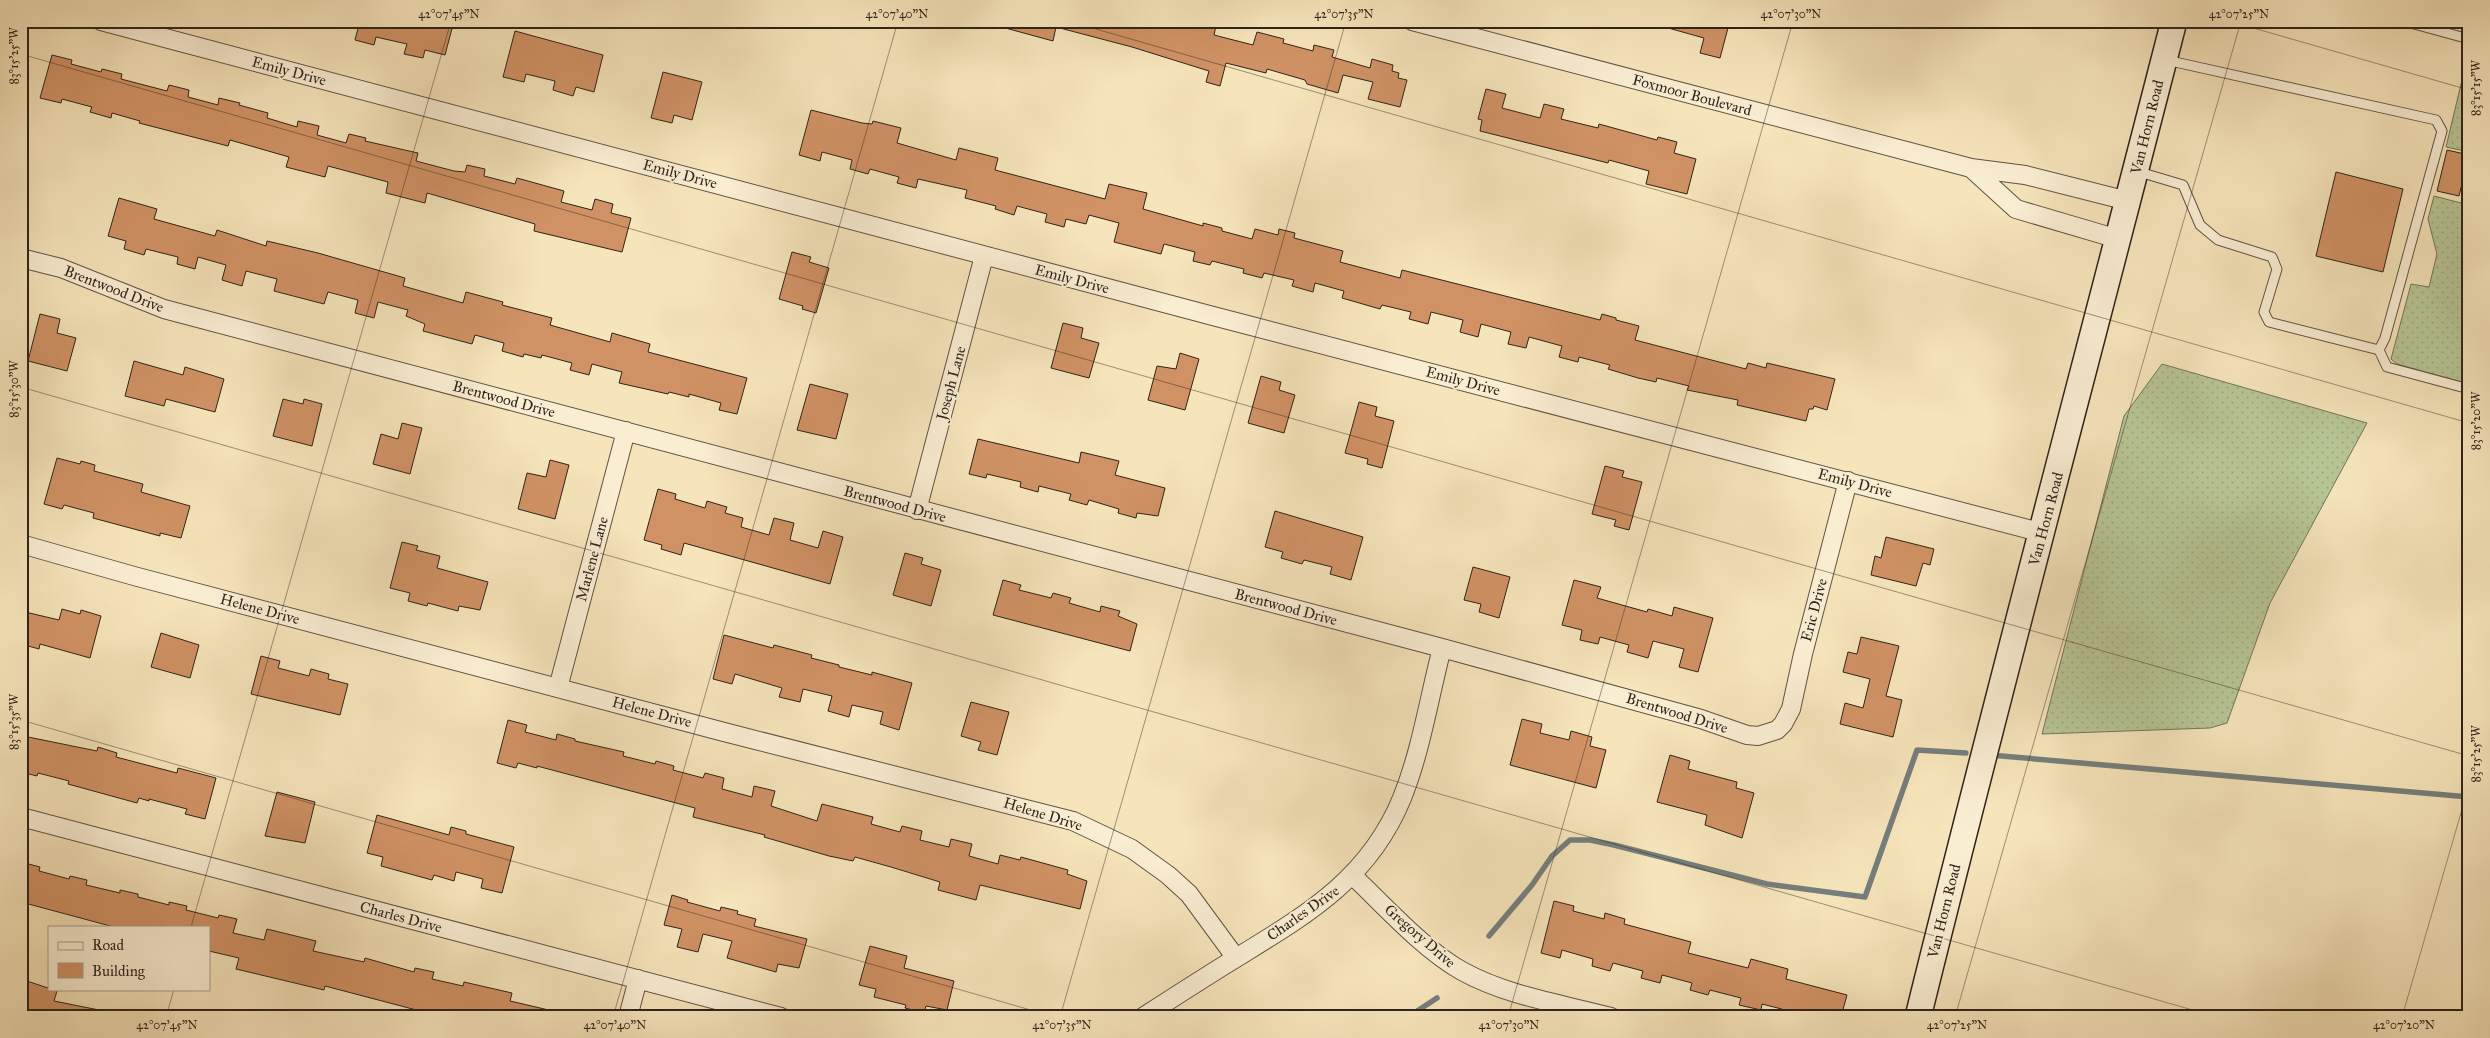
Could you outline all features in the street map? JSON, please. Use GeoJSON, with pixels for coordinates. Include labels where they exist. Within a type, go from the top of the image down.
{"type":"FeatureCollection","features":[{"type":"Feature","properties":{"kind":"main road","name":"Van Horn Road"},"geometry":{"type":"LineString","coordinates":[[1918,1017],[1983,754],[2043,533],[2174,21]]}},
{"type":"Feature","properties":{"kind":"street","name":"Emily Drive"},"geometry":{"type":"LineString","coordinates":[[101,21],[984,256],[2043,533]]}},
{"type":"Feature","properties":{"kind":"street","name":"Foxmoor Boulevard"},"geometry":{"type":"LineString","coordinates":[[1412,21],[1971,168],[2026,175],[2128,201]]}},
{"type":"Feature","properties":{"kind":"street","name":"Foxmoor Boulevard"},"geometry":{"type":"LineString","coordinates":[[1971,168],[2016,209],[2118,239]]}},
{"type":"Feature","properties":{"kind":"street","name":"Joseph Lane"},"geometry":{"type":"LineString","coordinates":[[917,510],[984,256]]}},
{"type":"Feature","properties":{"kind":"street","name":"Brentwood Drive"},"geometry":{"type":"LineString","coordinates":[[21,258],[61,268],[164,309],[1442,648],[1701,718],[1747,735],[1758,736],[1771,732]]}},
{"type":"Feature","properties":{"kind":"street","name":"Marlene Lane"},"geometry":{"type":"LineString","coordinates":[[558,688],[626,431]]}},
{"type":"Feature","properties":{"kind":"street","name":"Eric Drive"},"geometry":{"type":"LineString","coordinates":[[1771,732],[1783,724],[1791,709],[1803,654],[1848,481]]}},
{"type":"Feature","properties":{"kind":"street","name":"Helene Drive"},"geometry":{"type":"LineString","coordinates":[[21,544],[134,576],[558,688],[1073,821],[1132,849],[1168,876],[1194,901],[1236,958]]}},
{"type":"Feature","properties":{"kind":"street","name":"Charles Drive"},"geometry":{"type":"LineString","coordinates":[[1143,1017],[1307,914],[1353,876],[1381,839],[1402,798],[1412,769],[1442,648]]}},
{"type":"Feature","properties":{"kind":"street","name":"Charles Drive"},"geometry":{"type":"LineString","coordinates":[[21,817],[781,1017]]}},
{"type":"Feature","properties":{"kind":"street","name":"Gregory Drive"},"geometry":{"type":"LineString","coordinates":[[1353,876],[1434,952],[1460,970],[1506,989],[1611,1017]]}},
{"type":"Feature","properties":{"kind":"street"},"geometry":{"type":"LineString","coordinates":[[628,1017],[638,979]]}},
{"type":"Feature","properties":{"kind":"lane"},"geometry":{"type":"LineString","coordinates":[[2403,21],[2469,39]]}},
{"type":"Feature","properties":{"kind":"lane"},"geometry":{"type":"LineString","coordinates":[[2164,59],[2436,120],[2442,131],[2385,338],[2379,350]]}},
{"type":"Feature","properties":{"kind":"lane"},"geometry":{"type":"LineString","coordinates":[[2135,171],[2183,186],[2200,225],[2218,240],[2272,257],[2277,269],[2264,312],[2269,322],[2379,350]]}},
{"type":"Feature","properties":{"kind":"lane"},"geometry":{"type":"LineString","coordinates":[[2379,350],[2387,367],[2469,389]]}},
{"type":"Feature","properties":{"kind":"green space"},"geometry":{"type":"Polygon","coordinates":[[[2462,80],[2469,82],[2469,152],[2446,147],[2462,80]]]}},
{"type":"Feature","properties":{"kind":"green space"},"geometry":{"type":"Polygon","coordinates":[[[2469,174],[2469,384],[2397,364],[2391,359],[2411,284],[2429,287],[2437,254],[2428,219],[2434,196],[2461,203],[2469,174]]]}},
{"type":"Feature","properties":{"kind":"green space"},"geometry":{"type":"Polygon","coordinates":[[[2162,364],[2367,423],[2270,603],[2227,723],[2210,728],[2042,734],[2124,416],[2162,364]]]}},
{"type":"Feature","properties":{"kind":"building"},"geometry":{"type":"Polygon","coordinates":[[[360,21],[454,21],[445,55],[425,50],[423,58],[404,54],[407,44],[376,37],[374,45],[355,40],[360,21]]]}},
{"type":"Feature","properties":{"kind":"building"},"geometry":{"type":"Polygon","coordinates":[[[999,21],[1135,21],[1149,25],[1150,21],[1198,21],[1216,26],[1214,35],[1253,45],[1257,32],[1284,39],[1283,43],[1313,51],[1314,45],[1334,50],[1332,57],[1370,68],[1372,59],[1393,65],[1392,71],[1399,73],[1398,78],[1407,80],[1400,107],[1368,99],[1373,82],[1343,75],[1338,93],[1307,84],[1305,80],[1267,69],[1266,73],[1226,63],[1220,86],[1206,82],[1209,71],[1132,47],[1056,27],[1053,41],[998,26],[999,21]]]}},
{"type":"Feature","properties":{"kind":"building"},"geometry":{"type":"Polygon","coordinates":[[[1662,21],[1725,21],[1723,27],[1728,28],[1720,58],[1700,53],[1704,38],[1661,26],[1662,21]]]}},
{"type":"Feature","properties":{"kind":"building"},"geometry":{"type":"Polygon","coordinates":[[[515,31],[603,55],[594,92],[576,87],[573,96],[553,90],[555,81],[526,74],[524,82],[503,77],[515,31]]]}},
{"type":"Feature","properties":{"kind":"building"},"geometry":{"type":"Polygon","coordinates":[[[52,55],[72,60],[71,64],[101,72],[102,69],[122,74],[121,79],[167,91],[169,85],[189,90],[188,97],[218,105],[219,98],[240,103],[239,105],[268,113],[267,118],[297,127],[298,121],[319,126],[317,135],[346,143],[349,134],[366,138],[365,141],[418,153],[416,161],[465,172],[467,165],[485,169],[484,176],[515,184],[517,178],[564,191],[561,202],[592,210],[595,199],[613,204],[611,213],[631,218],[622,252],[534,231],[535,224],[427,193],[425,203],[386,193],[388,182],[328,166],[325,177],[286,167],[289,157],[230,140],[228,146],[139,123],[140,121],[112,113],[111,118],[90,112],[92,107],[62,99],[61,103],[40,98],[52,55]]]}},
{"type":"Feature","properties":{"kind":"building"},"geometry":{"type":"Polygon","coordinates":[[[663,72],[702,82],[692,120],[674,115],[672,123],[651,118],[663,72]]]}},
{"type":"Feature","properties":{"kind":"building"},"geometry":{"type":"Polygon","coordinates":[[[1486,89],[1506,94],[1502,108],[1540,118],[1544,104],[1564,109],[1561,119],[1598,128],[1599,124],[1657,140],[1658,137],[1677,142],[1674,153],[1696,159],[1687,194],[1646,184],[1649,171],[1609,160],[1608,163],[1480,131],[1482,120],[1478,119],[1486,89]]]}},
{"type":"Feature","properties":{"kind":"building"},"geometry":{"type":"Polygon","coordinates":[[[811,110],[862,123],[872,124],[873,121],[901,128],[897,143],[956,160],[959,148],[998,158],[995,170],[1105,199],[1109,184],[1147,193],[1143,209],[1203,226],[1203,223],[1222,228],[1222,231],[1252,239],[1255,229],[1278,235],[1279,229],[1295,233],[1294,238],[1343,251],[1340,262],[1400,278],[1402,270],[1600,320],[1602,314],[1639,326],[1635,340],[1746,369],[1748,363],[1766,368],[1767,363],[1835,379],[1827,410],[1814,406],[1813,409],[1809,409],[1806,421],[1737,405],[1738,400],[1687,390],[1689,386],[1657,378],[1656,382],[1638,378],[1608,369],[1610,365],[1579,357],[1578,362],[1559,357],[1562,346],[1529,337],[1526,348],[1508,344],[1511,332],[1481,324],[1478,337],[1460,332],[1463,320],[1431,312],[1428,324],[1409,319],[1411,312],[1382,305],[1380,309],[1342,298],[1344,291],[1315,283],[1313,292],[1292,286],[1294,280],[1264,273],[1262,278],[1243,273],[1244,269],[1212,261],[1210,265],[1193,261],[1195,252],[1164,244],[1161,254],[1114,242],[1119,223],[1089,215],[1086,224],[1066,219],[1064,227],[1045,222],[1047,214],[1017,206],[1014,215],[995,209],[996,206],[965,198],[967,190],[918,179],[916,188],[897,183],[899,177],[870,169],[868,174],[850,169],[852,160],[822,152],[820,161],[799,155],[811,110]]]}},
{"type":"Feature","properties":{"kind":"building"},"geometry":{"type":"Polygon","coordinates":[[[2447,150],[2469,155],[2459,196],[2437,191],[2447,150]]]}},
{"type":"Feature","properties":{"kind":"building"},"geometry":{"type":"Polygon","coordinates":[[[2336,172],[2403,189],[2383,272],[2316,256],[2336,172]]]}},
{"type":"Feature","properties":{"kind":"building"},"geometry":{"type":"Polygon","coordinates":[[[119,198],[157,209],[154,219],[215,236],[217,230],[266,246],[267,241],[318,253],[405,278],[403,286],[463,303],[466,292],[503,302],[502,305],[552,318],[550,325],[610,342],[612,333],[650,344],[648,352],[747,378],[737,414],[719,410],[721,403],[689,394],[689,397],[669,392],[668,394],[619,383],[622,372],[592,364],[589,375],[570,370],[572,363],[542,355],[541,358],[524,354],[523,357],[502,351],[504,343],[475,335],[472,344],[423,331],[425,324],[406,316],[408,310],[378,302],[374,318],[355,313],[358,300],[328,292],[324,304],[274,291],[277,279],[246,271],[242,286],[222,280],[226,265],[198,257],[195,269],[177,264],[178,257],[146,249],[144,255],[124,249],[126,241],[108,236],[119,198]]]}},
{"type":"Feature","properties":{"kind":"building"},"geometry":{"type":"Polygon","coordinates":[[[792,252],[811,257],[809,262],[829,268],[816,313],[802,309],[803,306],[779,299],[792,252]]]}},
{"type":"Feature","properties":{"kind":"building"},"geometry":{"type":"Polygon","coordinates":[[[40,314],[60,319],[57,333],[76,338],[67,371],[28,361],[40,314]]]}},
{"type":"Feature","properties":{"kind":"building"},"geometry":{"type":"Polygon","coordinates":[[[1063,323],[1083,328],[1081,338],[1099,343],[1089,378],[1051,368],[1063,323]]]}},
{"type":"Feature","properties":{"kind":"building"},"geometry":{"type":"Polygon","coordinates":[[[1180,353],[1199,359],[1185,410],[1148,400],[1157,366],[1176,369],[1180,353]]]}},
{"type":"Feature","properties":{"kind":"building"},"geometry":{"type":"Polygon","coordinates":[[[134,361],[183,375],[185,367],[224,379],[215,412],[166,399],[164,406],[125,396],[134,361]]]}},
{"type":"Feature","properties":{"kind":"building"},"geometry":{"type":"Polygon","coordinates":[[[1261,376],[1281,382],[1279,390],[1295,395],[1284,433],[1248,423],[1261,376]]]}},
{"type":"Feature","properties":{"kind":"building"},"geometry":{"type":"Polygon","coordinates":[[[810,384],[848,394],[836,439],[797,430],[810,384]]]}},
{"type":"Feature","properties":{"kind":"building"},"geometry":{"type":"Polygon","coordinates":[[[283,399],[303,404],[304,399],[322,404],[312,446],[273,436],[283,399]]]}},
{"type":"Feature","properties":{"kind":"building"},"geometry":{"type":"Polygon","coordinates":[[[1359,402],[1377,407],[1375,416],[1394,421],[1382,468],[1367,464],[1368,459],[1345,453],[1359,402]]]}},
{"type":"Feature","properties":{"kind":"building"},"geometry":{"type":"Polygon","coordinates":[[[402,423],[422,428],[410,474],[373,464],[381,434],[398,439],[402,423]]]}},
{"type":"Feature","properties":{"kind":"building"},"geometry":{"type":"Polygon","coordinates":[[[978,439],[1079,463],[1081,452],[1119,461],[1115,475],[1165,488],[1158,516],[1137,513],[1136,518],[1118,513],[1119,509],[1089,500],[1087,505],[1069,500],[1071,494],[1039,486],[1038,492],[1020,487],[1021,482],[987,474],[986,478],[969,474],[978,439]]]}},
{"type":"Feature","properties":{"kind":"building"},"geometry":{"type":"Polygon","coordinates":[[[57,458],[80,464],[81,461],[95,465],[94,471],[143,484],[141,492],[190,506],[181,538],[160,533],[160,536],[93,518],[94,513],[64,505],[62,509],[44,504],[57,458]]]}},
{"type":"Feature","properties":{"kind":"building"},"geometry":{"type":"Polygon","coordinates":[[[550,460],[569,465],[555,519],[518,509],[527,473],[546,477],[550,460]]]}},
{"type":"Feature","properties":{"kind":"building"},"geometry":{"type":"Polygon","coordinates":[[[1605,466],[1624,471],[1622,477],[1642,482],[1629,530],[1614,526],[1616,520],[1592,514],[1605,466]]]}},
{"type":"Feature","properties":{"kind":"building"},"geometry":{"type":"Polygon","coordinates":[[[658,489],[676,494],[675,499],[705,508],[707,501],[727,507],[725,513],[743,518],[741,527],[769,535],[774,518],[794,523],[790,540],[818,548],[823,531],[843,537],[830,584],[684,543],[681,555],[661,549],[662,545],[644,540],[658,489]]]}},
{"type":"Feature","properties":{"kind":"building"},"geometry":{"type":"Polygon","coordinates":[[[1275,511],[1363,537],[1351,580],[1330,574],[1332,567],[1304,560],[1302,564],[1281,558],[1283,552],[1265,547],[1275,511]]]}},
{"type":"Feature","properties":{"kind":"building"},"geometry":{"type":"Polygon","coordinates":[[[1886,537],[1934,549],[1930,565],[1923,563],[1916,586],[1871,575],[1875,556],[1881,558],[1886,537]]]}},
{"type":"Feature","properties":{"kind":"building"},"geometry":{"type":"Polygon","coordinates":[[[402,542],[418,546],[416,550],[440,556],[437,568],[488,582],[480,610],[459,606],[458,611],[428,603],[427,606],[408,601],[410,593],[390,588],[402,542]]]}},
{"type":"Feature","properties":{"kind":"building"},"geometry":{"type":"Polygon","coordinates":[[[905,553],[923,558],[921,564],[941,570],[931,606],[893,595],[905,553]]]}},
{"type":"Feature","properties":{"kind":"building"},"geometry":{"type":"Polygon","coordinates":[[[1473,567],[1510,577],[1499,618],[1479,612],[1481,604],[1464,600],[1473,567]]]}},
{"type":"Feature","properties":{"kind":"building"},"geometry":{"type":"Polygon","coordinates":[[[1003,580],[1021,585],[1019,590],[1051,598],[1053,593],[1071,598],[1069,603],[1100,612],[1101,606],[1120,611],[1118,616],[1137,624],[1130,651],[993,615],[1003,580]]]}},
{"type":"Feature","properties":{"kind":"building"},"geometry":{"type":"Polygon","coordinates":[[[1574,580],[1601,587],[1597,598],[1647,612],[1648,609],[1672,616],[1674,607],[1713,618],[1698,672],[1679,667],[1684,649],[1653,641],[1648,658],[1627,652],[1629,645],[1600,637],[1598,644],[1580,640],[1582,630],[1562,625],[1574,580]]]}},
{"type":"Feature","properties":{"kind":"building"},"geometry":{"type":"Polygon","coordinates":[[[62,609],[80,614],[81,610],[101,616],[90,658],[40,644],[39,649],[21,644],[21,611],[59,620],[62,609]]]}},
{"type":"Feature","properties":{"kind":"building"},"geometry":{"type":"Polygon","coordinates":[[[161,633],[199,645],[190,678],[151,667],[161,633]]]}},
{"type":"Feature","properties":{"kind":"building"},"geometry":{"type":"Polygon","coordinates":[[[724,635],[773,648],[774,645],[812,655],[811,658],[839,665],[839,667],[872,675],[872,672],[912,683],[899,730],[880,724],[883,712],[852,705],[849,717],[828,711],[832,696],[803,689],[800,702],[779,697],[782,688],[735,674],[732,684],[713,679],[724,635]]]}},
{"type":"Feature","properties":{"kind":"building"},"geometry":{"type":"Polygon","coordinates":[[[1861,637],[1899,646],[1886,696],[1902,700],[1893,737],[1840,724],[1845,703],[1863,708],[1870,679],[1843,672],[1848,652],[1857,654],[1861,637]]]}},
{"type":"Feature","properties":{"kind":"building"},"geometry":{"type":"Polygon","coordinates":[[[261,656],[280,661],[278,668],[309,676],[311,669],[329,674],[328,679],[348,684],[340,715],[251,694],[261,656]]]}},
{"type":"Feature","properties":{"kind":"building"},"geometry":{"type":"Polygon","coordinates":[[[971,702],[1009,712],[997,755],[978,750],[981,742],[961,736],[971,702]]]}},
{"type":"Feature","properties":{"kind":"building"},"geometry":{"type":"Polygon","coordinates":[[[1522,719],[1542,724],[1540,733],[1569,740],[1571,731],[1592,737],[1590,746],[1606,750],[1596,788],[1510,765],[1522,719]]]}},
{"type":"Feature","properties":{"kind":"building"},"geometry":{"type":"Polygon","coordinates":[[[508,720],[527,725],[525,732],[556,740],[557,734],[575,739],[575,741],[624,752],[623,756],[655,764],[656,761],[674,766],[673,770],[703,778],[705,773],[724,778],[722,789],[752,797],[754,786],[775,791],[771,806],[817,821],[822,804],[873,817],[871,824],[900,832],[902,826],[922,831],[920,840],[949,847],[951,839],[972,844],[969,856],[998,864],[1000,855],[1020,860],[1021,857],[1068,870],[1067,874],[1087,881],[1080,909],[980,885],[976,900],[938,890],[940,882],[891,867],[855,857],[853,861],[829,856],[764,837],[765,835],[693,817],[695,808],[537,766],[537,768],[518,763],[516,768],[497,763],[508,720]]]}},
{"type":"Feature","properties":{"kind":"building"},"geometry":{"type":"Polygon","coordinates":[[[28,737],[97,751],[98,747],[117,753],[116,757],[177,773],[178,768],[216,778],[205,819],[185,814],[187,809],[149,799],[149,801],[139,798],[137,803],[68,784],[69,781],[38,773],[37,776],[21,772],[28,737]]]}},
{"type":"Feature","properties":{"kind":"building"},"geometry":{"type":"Polygon","coordinates":[[[1670,755],[1690,761],[1688,769],[1737,782],[1736,788],[1754,793],[1742,838],[1705,825],[1707,815],[1657,802],[1670,755]]]}},
{"type":"Feature","properties":{"kind":"building"},"geometry":{"type":"Polygon","coordinates":[[[277,792],[315,802],[305,843],[265,836],[277,792]]]}},
{"type":"Feature","properties":{"kind":"building"},"geometry":{"type":"Polygon","coordinates":[[[377,815],[449,835],[451,827],[466,831],[466,834],[514,847],[502,893],[481,888],[483,879],[456,872],[454,881],[434,875],[432,880],[381,866],[383,857],[367,853],[377,815]]]}},
{"type":"Feature","properties":{"kind":"building"},"geometry":{"type":"Polygon","coordinates":[[[21,862],[40,867],[39,871],[69,879],[70,876],[87,880],[86,885],[120,893],[120,890],[138,894],[138,897],[169,905],[169,902],[187,906],[186,910],[218,918],[219,915],[237,919],[233,933],[264,940],[267,929],[316,941],[313,951],[364,962],[365,958],[414,972],[415,968],[434,972],[432,979],[463,986],[464,982],[512,993],[510,1001],[553,1011],[552,1017],[443,1017],[325,986],[324,990],[236,969],[239,958],[210,951],[210,926],[110,926],[21,902],[21,862]]]}},
{"type":"Feature","properties":{"kind":"building"},"geometry":{"type":"Polygon","coordinates":[[[672,895],[688,900],[687,902],[720,911],[721,907],[738,911],[737,914],[756,919],[754,926],[807,939],[799,968],[778,964],[776,972],[727,958],[732,941],[703,934],[698,952],[677,947],[682,929],[664,925],[672,895]]]}},
{"type":"Feature","properties":{"kind":"building"},"geometry":{"type":"Polygon","coordinates":[[[1554,901],[1574,906],[1573,911],[1604,919],[1605,913],[1625,919],[1624,924],[1691,942],[1688,953],[1748,968],[1751,959],[1788,969],[1786,979],[1847,995],[1841,1017],[1800,1017],[1801,1014],[1762,1004],[1761,1010],[1739,1005],[1741,998],[1710,990],[1708,995],[1690,990],[1692,983],[1662,975],[1660,983],[1641,978],[1643,971],[1613,963],[1610,971],[1592,966],[1593,959],[1562,950],[1560,958],[1541,953],[1554,901]]]}},
{"type":"Feature","properties":{"kind":"building"},"geometry":{"type":"Polygon","coordinates":[[[870,946],[907,956],[904,968],[954,981],[947,1010],[926,1006],[924,1013],[905,1008],[906,1005],[874,997],[876,989],[859,985],[870,946]]]}},
{"type":"Feature","properties":{"kind":"building"},"geometry":{"type":"Polygon","coordinates":[[[21,979],[48,988],[48,990],[57,991],[54,1001],[99,1010],[98,1017],[32,1017],[33,1014],[21,1011],[21,979]]]}},
{"type":"Feature","properties":{"kind":"waterway"},"geometry":{"type":"LineString","coordinates":[[1489,936],[1532,885],[1552,856],[1570,840],[1590,840],[1614,845],[1767,884],[1865,897],[1917,750],[1966,753]]}},
{"type":"Feature","properties":{"kind":"waterway"},"geometry":{"type":"LineString","coordinates":[[1990,755],[2469,797]]}},
{"type":"Feature","properties":{"kind":"waterway"},"geometry":{"type":"LineString","coordinates":[[1408,1017],[1437,998]]}}]}
